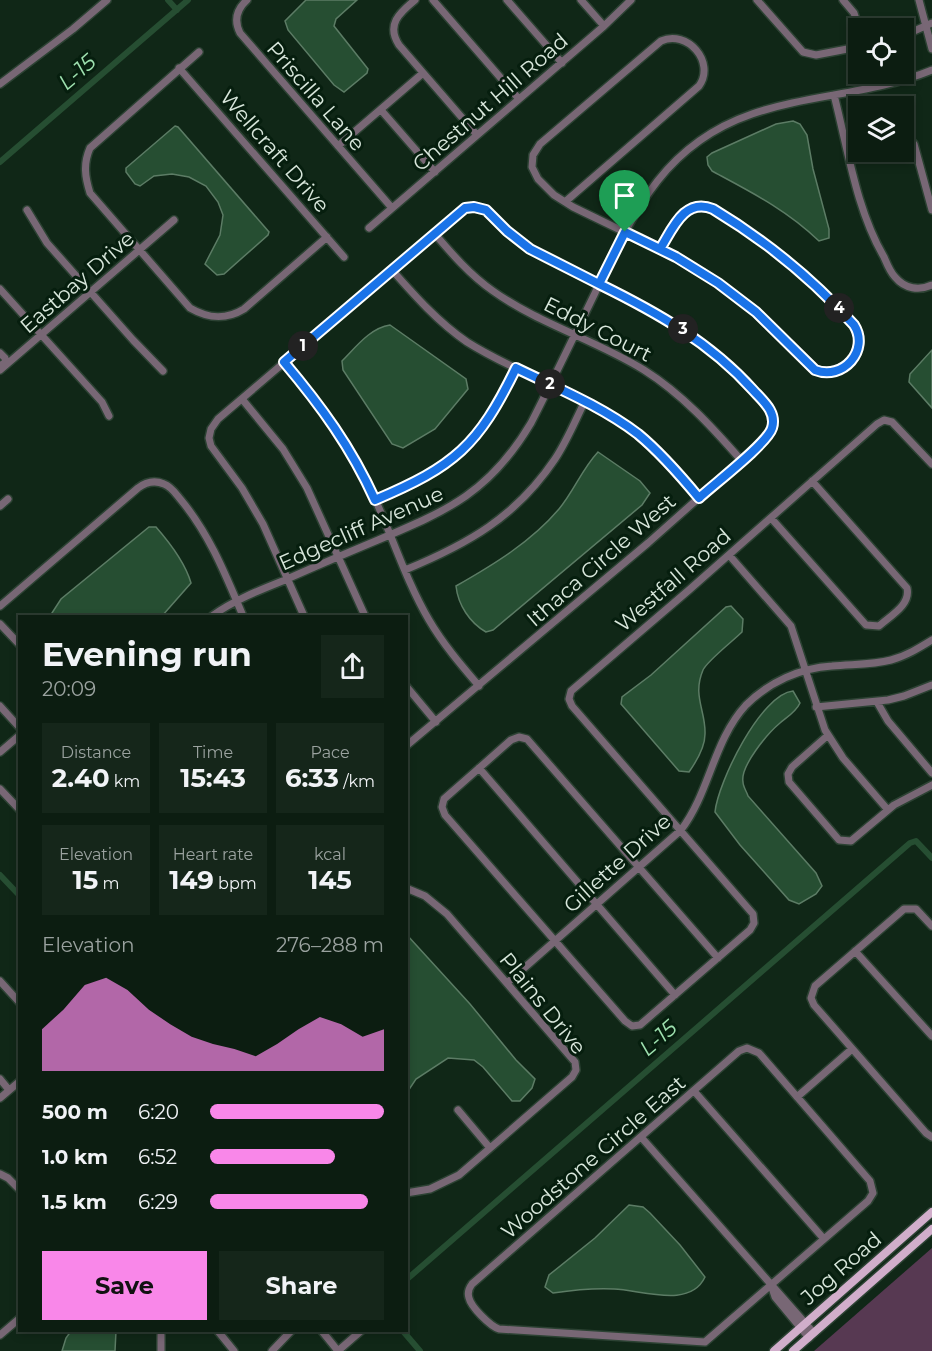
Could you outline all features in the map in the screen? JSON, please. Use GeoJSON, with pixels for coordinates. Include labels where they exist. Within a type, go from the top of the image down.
{"type":"FeatureCollection","features":[{"type":"Feature","properties":{"kind":"main road","name":"Jog Road"},"geometry":{"type":"LineString","coordinates":[[774,1351],[932,1212]]}},
{"type":"Feature","properties":{"kind":"main road","name":"Jog Road"},"geometry":{"type":"LineString","coordinates":[[793,1351],[932,1229]]}},
{"type":"Feature","properties":{"kind":"street"},"geometry":{"type":"LineString","coordinates":[[0,83],[73,29],[106,0]]}},
{"type":"Feature","properties":{"kind":"street","name":"Priscilla Lane"},"geometry":{"type":"LineString","coordinates":[[247,0],[237,16],[240,33],[392,208]]}},
{"type":"Feature","properties":{"kind":"street"},"geometry":{"type":"LineString","coordinates":[[414,0],[396,17],[393,34],[399,45],[477,135]]}},
{"type":"Feature","properties":{"kind":"street"},"geometry":{"type":"LineString","coordinates":[[433,0],[519,99]]}},
{"type":"Feature","properties":{"kind":"street"},"geometry":{"type":"LineString","coordinates":[[507,0],[562,63]]}},
{"type":"Feature","properties":{"kind":"street"},"geometry":{"type":"LineString","coordinates":[[581,0],[604,26]]}},
{"type":"Feature","properties":{"kind":"street","name":"Chestnut Hill Road"},"geometry":{"type":"LineString","coordinates":[[369,228],[562,63],[631,0]]}},
{"type":"Feature","properties":{"kind":"street"},"geometry":{"type":"LineString","coordinates":[[756,0],[803,52],[816,55],[848,48]]}},
{"type":"Feature","properties":{"kind":"street"},"geometry":{"type":"LineString","coordinates":[[843,0],[856,18]]}},
{"type":"Feature","properties":{"kind":"street"},"geometry":{"type":"LineString","coordinates":[[919,0],[929,25],[932,49]]}},
{"type":"Feature","properties":{"kind":"street"},"geometry":{"type":"LineString","coordinates":[[914,31],[929,25]]}},
{"type":"Feature","properties":{"kind":"street"},"geometry":{"type":"LineString","coordinates":[[565,202],[699,86],[704,78],[705,66],[702,58],[690,44],[682,39],[661,41],[537,147],[532,163],[535,175],[547,189],[565,202],[697,269],[738,297],[775,329],[815,370],[824,373],[836,372],[857,353],[860,341],[856,328],[824,293],[776,251],[713,209],[696,206],[684,212],[660,249]]}},
{"type":"Feature","properties":{"kind":"street"},"geometry":{"type":"LineString","coordinates":[[199,52],[90,148],[86,156],[86,181],[90,193],[190,308],[198,313],[217,318],[236,314],[244,309],[327,237]]}},
{"type":"Feature","properties":{"kind":"street","name":"Wellcraft Drive"},"geometry":{"type":"LineString","coordinates":[[179,68],[344,257]]}},
{"type":"Feature","properties":{"kind":"street","name":"Edgecliff Avenue"},"geometry":{"type":"LineString","coordinates":[[214,615],[236,601],[445,510],[487,480],[523,438],[634,214],[653,185],[673,163],[699,141],[729,124],[773,108],[904,80],[932,70]]}},
{"type":"Feature","properties":{"kind":"street"},"geometry":{"type":"LineString","coordinates":[[338,146],[423,73]]}},
{"type":"Feature","properties":{"kind":"street"},"geometry":{"type":"LineString","coordinates":[[834,95],[869,227],[894,277],[915,289],[932,285]]}},
{"type":"Feature","properties":{"kind":"street"},"geometry":{"type":"LineString","coordinates":[[381,110],[435,172]]}},
{"type":"Feature","properties":{"kind":"street"},"geometry":{"type":"LineString","coordinates":[[914,144],[932,210]]}},
{"type":"Feature","properties":{"kind":"street"},"geometry":{"type":"LineString","coordinates":[[304,615],[263,524],[213,450],[210,442],[211,429],[215,422],[461,210],[482,208],[530,249],[599,284]]}},
{"type":"Feature","properties":{"kind":"street"},"geometry":{"type":"LineString","coordinates":[[27,210],[47,243],[164,371]]}},
{"type":"Feature","properties":{"kind":"street","name":"Eastbay Drive"},"geometry":{"type":"LineString","coordinates":[[0,370],[3,364],[41,335],[174,220]]}},
{"type":"Feature","properties":{"kind":"street","name":"Eddy Court"},"geometry":{"type":"LineString","coordinates":[[434,233],[458,261],[494,292],[524,310],[622,358],[666,386],[698,413],[741,460]]}},
{"type":"Feature","properties":{"kind":"street"},"geometry":{"type":"LineString","coordinates":[[392,270],[418,300],[450,329],[482,351],[585,401],[638,435],[666,461],[699,498]]}},
{"type":"Feature","properties":{"kind":"street","name":"Ithaca Circle West"},"geometry":{"type":"LineString","coordinates":[[408,744],[699,498],[770,433],[772,416],[766,405],[733,369],[698,340],[657,313],[599,284]]}},
{"type":"Feature","properties":{"kind":"street"},"geometry":{"type":"LineString","coordinates":[[0,289],[102,402],[109,416]]}},
{"type":"Feature","properties":{"kind":"street"},"geometry":{"type":"LineString","coordinates":[[0,352],[5,358],[3,364]]}},
{"type":"Feature","properties":{"kind":"street"},"geometry":{"type":"LineString","coordinates":[[284,362],[341,434],[375,500],[417,598],[439,636],[479,686]]}},
{"type":"Feature","properties":{"kind":"street"},"geometry":{"type":"LineString","coordinates":[[375,500],[427,477],[464,449],[487,422],[516,368]]}},
{"type":"Feature","properties":{"kind":"street"},"geometry":{"type":"LineString","coordinates":[[242,399],[296,468],[318,508],[365,615]]}},
{"type":"Feature","properties":{"kind":"street"},"geometry":{"type":"LineString","coordinates":[[405,570],[450,551],[478,535],[521,500],[556,457],[585,401]]}},
{"type":"Feature","properties":{"kind":"street","name":"Westfall Road"},"geometry":{"type":"LineString","coordinates":[[681,830],[572,706],[570,694],[574,687],[729,555],[877,424],[884,420],[892,422],[932,464]]}},
{"type":"Feature","properties":{"kind":"street"},"geometry":{"type":"LineString","coordinates":[[771,518],[866,625],[879,626],[904,604],[908,597],[907,588],[812,481]]}},
{"type":"Feature","properties":{"kind":"street"},"geometry":{"type":"LineString","coordinates":[[0,606],[138,488],[145,483],[154,482],[170,487],[200,525],[218,558],[243,615]]}},
{"type":"Feature","properties":{"kind":"street"},"geometry":{"type":"LineString","coordinates":[[0,506],[8,499]]}},
{"type":"Feature","properties":{"kind":"street"},"geometry":{"type":"LineString","coordinates":[[729,555],[791,626],[827,736],[888,810]]}},
{"type":"Feature","properties":{"kind":"street"},"geometry":{"type":"LineString","coordinates":[[0,624],[18,643]]}},
{"type":"Feature","properties":{"kind":"street","name":"Gillette Drive"},"geometry":{"type":"LineString","coordinates":[[507,982],[681,830],[694,812],[720,747],[740,713],[765,689],[805,670],[891,660],[914,651],[932,640]]}},
{"type":"Feature","properties":{"kind":"street"},"geometry":{"type":"LineString","coordinates":[[816,707],[877,702],[904,696],[932,685]]}},
{"type":"Feature","properties":{"kind":"street"},"geometry":{"type":"LineString","coordinates":[[408,688],[436,722]]}},
{"type":"Feature","properties":{"kind":"street"},"geometry":{"type":"LineString","coordinates":[[877,702],[888,721],[932,773]]}},
{"type":"Feature","properties":{"kind":"street"},"geometry":{"type":"LineString","coordinates":[[0,706],[18,726]]}},
{"type":"Feature","properties":{"kind":"street"},"geometry":{"type":"LineString","coordinates":[[827,736],[789,770],[789,782],[836,837],[843,842],[851,841],[898,802],[932,785]]}},
{"type":"Feature","properties":{"kind":"street"},"geometry":{"type":"LineString","coordinates":[[0,752],[18,737]]}},
{"type":"Feature","properties":{"kind":"street"},"geometry":{"type":"LineString","coordinates":[[681,830],[753,914],[753,927],[718,958],[640,1025],[628,1024],[443,811],[444,799],[511,740],[519,737],[527,739],[718,958]]}},
{"type":"Feature","properties":{"kind":"street"},"geometry":{"type":"LineString","coordinates":[[479,768],[675,995]]}},
{"type":"Feature","properties":{"kind":"street"},"geometry":{"type":"LineString","coordinates":[[0,789],[18,808]]}},
{"type":"Feature","properties":{"kind":"street","name":"Plains Drive"},"geometry":{"type":"LineString","coordinates":[[408,889],[425,896],[441,908],[575,1062],[576,1070],[572,1077],[459,1175],[430,1190],[408,1193]]}},
{"type":"Feature","properties":{"kind":"street"},"geometry":{"type":"LineString","coordinates":[[932,926],[916,909],[904,909],[815,986],[811,993],[814,1005],[926,1133],[932,1137]]}},
{"type":"Feature","properties":{"kind":"street"},"geometry":{"type":"LineString","coordinates":[[855,951],[932,1036]]}},
{"type":"Feature","properties":{"kind":"street"},"geometry":{"type":"LineString","coordinates":[[0,981],[18,1001]]}},
{"type":"Feature","properties":{"kind":"street","name":"Woodstone Circle East"},"geometry":{"type":"LineString","coordinates":[[771,1285],[709,1340],[701,1343],[496,1328],[491,1326],[468,1296],[472,1284],[739,1052],[747,1048],[759,1053],[797,1097]]}},
{"type":"Feature","properties":{"kind":"street"},"geometry":{"type":"LineString","coordinates":[[771,1285],[868,1201],[873,1189],[870,1181],[797,1097],[852,1049]]}},
{"type":"Feature","properties":{"kind":"street"},"geometry":{"type":"LineString","coordinates":[[0,1079],[9,1090]]}},
{"type":"Feature","properties":{"kind":"street"},"geometry":{"type":"LineString","coordinates":[[0,1098],[18,1083]]}},
{"type":"Feature","properties":{"kind":"street"},"geometry":{"type":"LineString","coordinates":[[694,1091],[824,1239]]}},
{"type":"Feature","properties":{"kind":"street"},"geometry":{"type":"LineString","coordinates":[[458,1110],[490,1148]]}},
{"type":"Feature","properties":{"kind":"street"},"geometry":{"type":"LineString","coordinates":[[641,1137],[776,1288],[811,1335]]}},
{"type":"Feature","properties":{"kind":"street"},"geometry":{"type":"LineString","coordinates":[[0,1174],[18,1188]]}},
{"type":"Feature","properties":{"kind":"street"},"geometry":{"type":"LineString","coordinates":[[0,1335],[18,1320]]}},
{"type":"Feature","properties":{"kind":"street"},"geometry":{"type":"LineString","coordinates":[[219,1332],[234,1351]]}},
{"type":"Feature","properties":{"kind":"street"},"geometry":{"type":"LineString","coordinates":[[272,1351],[290,1332]]}},
{"type":"Feature","properties":{"kind":"street"},"geometry":{"type":"LineString","coordinates":[[323,1332],[338,1351],[360,1332]]}},
{"type":"Feature","properties":{"kind":"street"},"geometry":{"type":"LineString","coordinates":[[160,1335],[161,1351]]}},
{"type":"Feature","properties":{"kind":"shaded area"},"geometry":{"type":"Polygon","coordinates":[[[306,0],[357,0],[336,19],[334,26],[368,69],[367,73],[344,92],[334,85],[288,30],[285,21],[306,0]]]}},
{"type":"Feature","properties":{"kind":"shaded area"},"geometry":{"type":"Polygon","coordinates":[[[793,121],[800,124],[807,135],[813,169],[829,229],[829,238],[819,241],[781,211],[712,171],[708,165],[707,157],[712,153],[776,124],[793,121]]]}},
{"type":"Feature","properties":{"kind":"shaded area"},"geometry":{"type":"Polygon","coordinates":[[[175,126],[269,232],[224,274],[217,275],[205,264],[220,235],[223,215],[218,202],[206,186],[189,177],[172,174],[154,176],[140,186],[135,184],[126,172],[126,168],[175,126]]]}},
{"type":"Feature","properties":{"kind":"shaded area"},"geometry":{"type":"Polygon","coordinates":[[[390,325],[466,379],[468,389],[435,429],[403,448],[392,444],[343,370],[342,361],[370,334],[390,325]]]}},
{"type":"Feature","properties":{"kind":"shaded area"},"geometry":{"type":"Polygon","coordinates":[[[932,350],[932,408],[909,382],[910,374],[932,350]]]}},
{"type":"Feature","properties":{"kind":"shaded area"},"geometry":{"type":"Polygon","coordinates":[[[598,452],[640,481],[650,493],[642,505],[493,630],[486,632],[466,613],[459,600],[456,586],[511,552],[548,521],[559,509],[598,452]]]}},
{"type":"Feature","properties":{"kind":"shaded area"},"geometry":{"type":"Polygon","coordinates":[[[149,527],[156,527],[172,546],[191,583],[163,615],[51,615],[61,599],[149,527]]]}},
{"type":"Feature","properties":{"kind":"shaded area"},"geometry":{"type":"Polygon","coordinates":[[[731,606],[743,619],[742,632],[703,670],[699,696],[705,726],[703,744],[689,772],[679,771],[621,704],[622,697],[651,675],[726,607],[731,606]]]}},
{"type":"Feature","properties":{"kind":"shaded area"},"geometry":{"type":"Polygon","coordinates":[[[793,691],[800,703],[756,750],[746,767],[743,782],[748,796],[816,873],[822,886],[816,894],[799,904],[789,900],[740,845],[715,812],[724,781],[743,741],[768,707],[781,696],[793,691]]]}},
{"type":"Feature","properties":{"kind":"shaded area"},"geometry":{"type":"Polygon","coordinates":[[[408,936],[535,1079],[532,1088],[520,1101],[512,1101],[483,1067],[474,1060],[448,1058],[416,1079],[408,1091],[408,936]]]}},
{"type":"Feature","properties":{"kind":"shaded area"},"geometry":{"type":"Polygon","coordinates":[[[629,1205],[643,1207],[680,1245],[705,1277],[698,1287],[688,1293],[664,1295],[606,1289],[553,1293],[545,1287],[549,1275],[595,1238],[629,1205]]]}},
{"type":"Feature","properties":{"kind":"shaded area"},"geometry":{"type":"Polygon","coordinates":[[[932,1248],[932,1351],[814,1351],[932,1248]]]}},
{"type":"Feature","properties":{"kind":"shaded area"},"geometry":{"type":"Polygon","coordinates":[[[70,1332],[116,1332],[115,1351],[62,1351],[70,1332]]]}},
{"type":"Feature","properties":{"kind":"waterway","name":"L-15"},"geometry":{"type":"LineString","coordinates":[[168,0],[177,10]]}},
{"type":"Feature","properties":{"kind":"waterway","name":"L-15"},"geometry":{"type":"LineString","coordinates":[[0,162],[188,0]]}},
{"type":"Feature","properties":{"kind":"waterway","name":"L-15"},"geometry":{"type":"LineString","coordinates":[[408,1278],[910,843],[916,841],[932,858]]}},
{"type":"Feature","properties":{"kind":"waterway"},"geometry":{"type":"LineString","coordinates":[[0,875],[18,894]]}},
{"type":"Feature","properties":{"kind":"waterway"},"geometry":{"type":"LineString","coordinates":[[404,1332],[420,1351]]}},
{"type":"Feature","properties":{"kind":"route"},"geometry":{"type":"LineString","coordinates":[[625,232],[599,284],[530,249],[486,210],[474,207],[465,208],[284,362],[341,434],[365,476],[375,500],[427,477],[464,449],[496,408],[516,368],[585,401],[623,423],[653,447],[699,498],[764,440],[770,433],[771,412],[733,369],[698,340],[657,313],[599,284],[625,232],[660,249],[681,215],[692,207],[705,206],[713,209],[761,239],[799,270],[854,325],[858,332],[860,345],[857,353],[836,372],[824,373],[815,370],[775,329],[738,297],[697,269],[625,232]]}}]}
